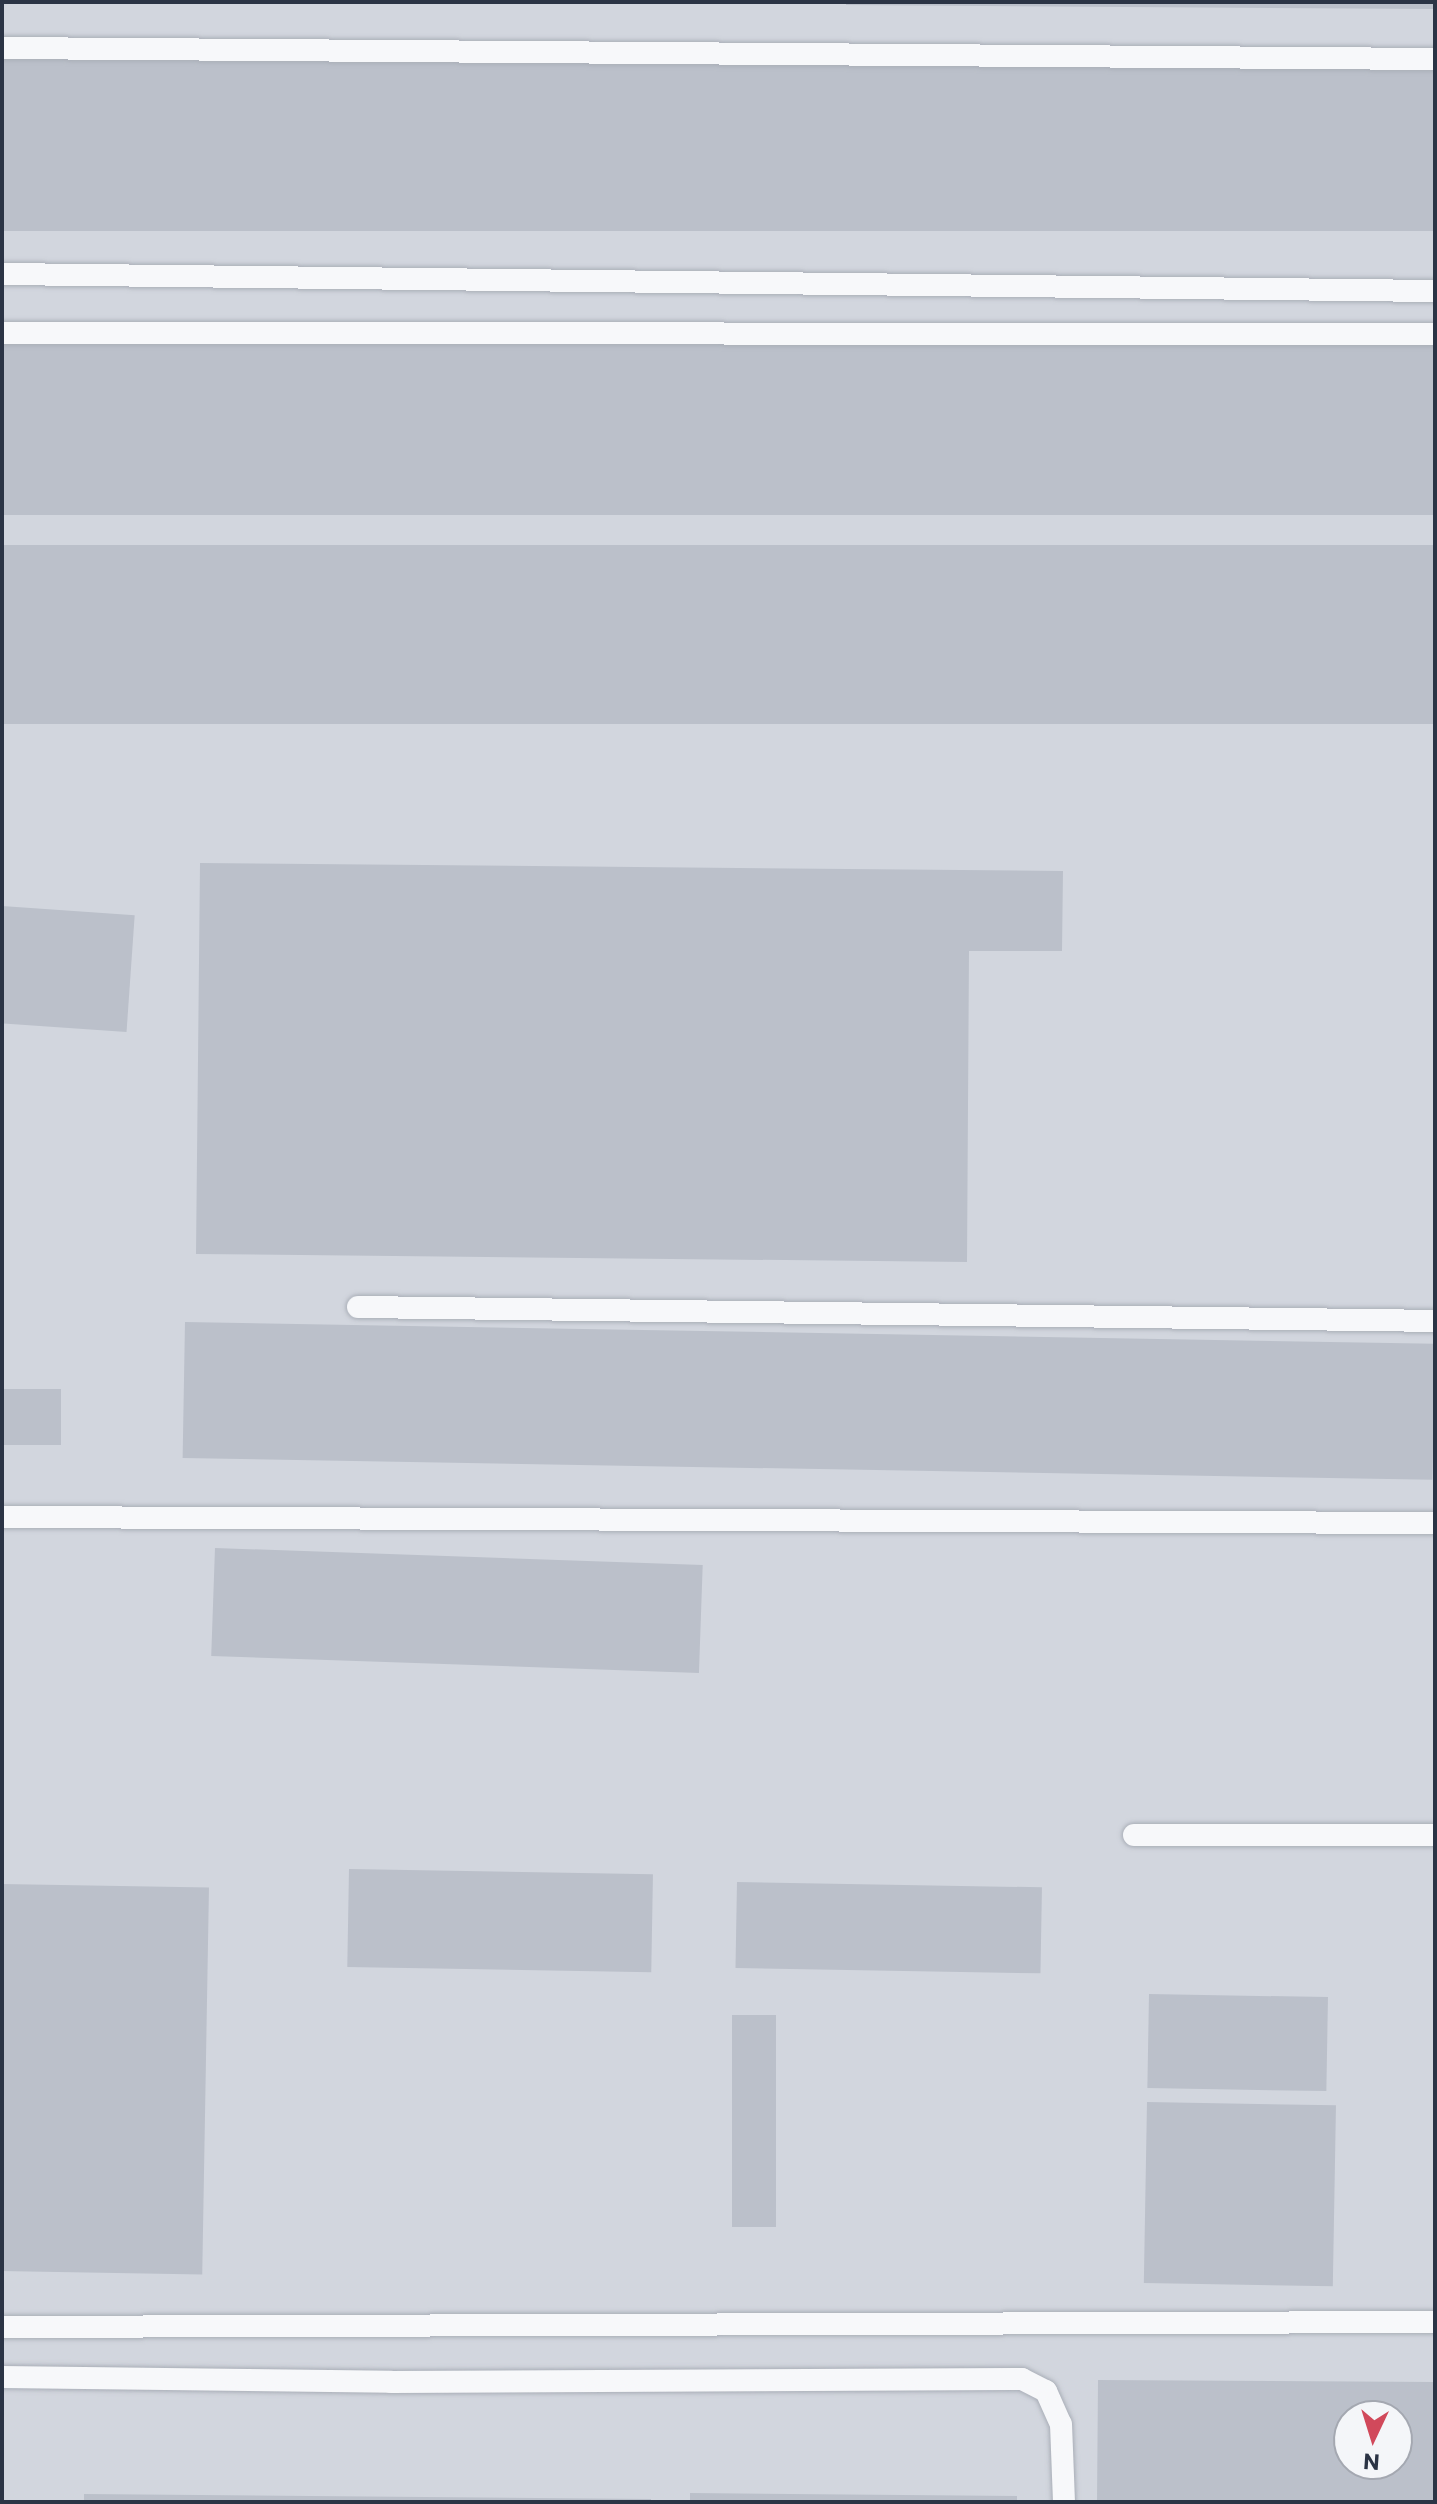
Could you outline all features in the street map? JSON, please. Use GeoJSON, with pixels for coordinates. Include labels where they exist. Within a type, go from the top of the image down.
{"type":"FeatureCollection","features":[{"type":"Feature","properties":{"kind":"lane"},"geometry":{"type":"LineString","coordinates":[[2,48],[1435,59]]}},
{"type":"Feature","properties":{"kind":"lane"},"geometry":{"type":"LineString","coordinates":[[2,274],[1435,291]]}},
{"type":"Feature","properties":{"kind":"lane"},"geometry":{"type":"LineString","coordinates":[[2,333],[1435,334]]}},
{"type":"Feature","properties":{"kind":"lane"},"geometry":{"type":"LineString","coordinates":[[358,1307],[1435,1321]]}},
{"type":"Feature","properties":{"kind":"lane"},"geometry":{"type":"LineString","coordinates":[[2,1517],[1435,1523]]}},
{"type":"Feature","properties":{"kind":"lane"},"geometry":{"type":"LineString","coordinates":[[1134,1835],[1435,1835]]}},
{"type":"Feature","properties":{"kind":"lane"},"geometry":{"type":"LineString","coordinates":[[2,2327],[1435,2322]]}},
{"type":"Feature","properties":{"kind":"lane"},"geometry":{"type":"LineString","coordinates":[[2,2377],[391,2382],[1022,2379],[1046,2391],[1061,2424],[1064,2502]]}},
{"type":"Feature","properties":{"kind":"shaded area"},"geometry":{"type":"Polygon","coordinates":[[[2,2],[1435,2],[1435,2502],[2,2502],[2,2]]]}},
{"type":"Feature","properties":{"kind":"building"},"geometry":{"type":"Polygon","coordinates":[[[846,2],[1435,2],[1435,9],[846,5],[846,2]]]}},
{"type":"Feature","properties":{"kind":"building"},"geometry":{"type":"Polygon","coordinates":[[[2,53],[1435,53],[1435,231],[2,231],[2,53]]]}},
{"type":"Feature","properties":{"kind":"building"},"geometry":{"type":"Polygon","coordinates":[[[2,337],[1435,337],[1435,515],[2,515],[2,337]]]}},
{"type":"Feature","properties":{"kind":"building"},"geometry":{"type":"Polygon","coordinates":[[[2,545],[1435,545],[1435,724],[2,724],[2,545]]]}},
{"type":"Feature","properties":{"kind":"building"},"geometry":{"type":"Polygon","coordinates":[[[200,863],[1063,871],[1062,951],[969,951],[967,1262],[196,1254],[200,863]]]}},
{"type":"Feature","properties":{"kind":"building"},"geometry":{"type":"Polygon","coordinates":[[[2,906],[135,915],[127,1032],[2,1023],[2,906]]]}},
{"type":"Feature","properties":{"kind":"building"},"geometry":{"type":"Polygon","coordinates":[[[185,1322],[1435,1344],[1432,1480],[183,1458],[185,1322]]]}},
{"type":"Feature","properties":{"kind":"building"},"geometry":{"type":"Polygon","coordinates":[[[2,1389],[61,1389],[61,1445],[2,1445],[2,1389]]]}},
{"type":"Feature","properties":{"kind":"building"},"geometry":{"type":"Polygon","coordinates":[[[215,1548],[703,1565],[699,1673],[211,1656],[215,1548]]]}},
{"type":"Feature","properties":{"kind":"building"},"geometry":{"type":"Polygon","coordinates":[[[349,1869],[653,1874],[651,1972],[347,1967],[349,1869]]]}},
{"type":"Feature","properties":{"kind":"building"},"geometry":{"type":"Polygon","coordinates":[[[737,1882],[1042,1887],[1040,1973],[735,1968],[737,1882]]]}},
{"type":"Feature","properties":{"kind":"building"},"geometry":{"type":"Polygon","coordinates":[[[2,1884],[209,1888],[202,2275],[2,2271],[2,1884]]]}},
{"type":"Feature","properties":{"kind":"building"},"geometry":{"type":"Polygon","coordinates":[[[1149,1994],[1328,1997],[1326,2091],[1147,2088],[1149,1994]]]}},
{"type":"Feature","properties":{"kind":"building"},"geometry":{"type":"Polygon","coordinates":[[[732,2015],[776,2015],[776,2227],[732,2227],[732,2015]]]}},
{"type":"Feature","properties":{"kind":"building"},"geometry":{"type":"Polygon","coordinates":[[[1147,2102],[1336,2105],[1333,2286],[1144,2283],[1147,2102]]]}},
{"type":"Feature","properties":{"kind":"building"},"geometry":{"type":"Polygon","coordinates":[[[1098,2380],[1435,2382],[1435,2502],[1097,2502],[1098,2380]]]}},
{"type":"Feature","properties":{"kind":"building"},"geometry":{"type":"Polygon","coordinates":[[[690,2493],[1017,2496],[1017,2502],[690,2502],[690,2493]]]}},
{"type":"Feature","properties":{"kind":"building"},"geometry":{"type":"Polygon","coordinates":[[[84,2494],[651,2499],[651,2502],[84,2502],[84,2494]]]}}]}
